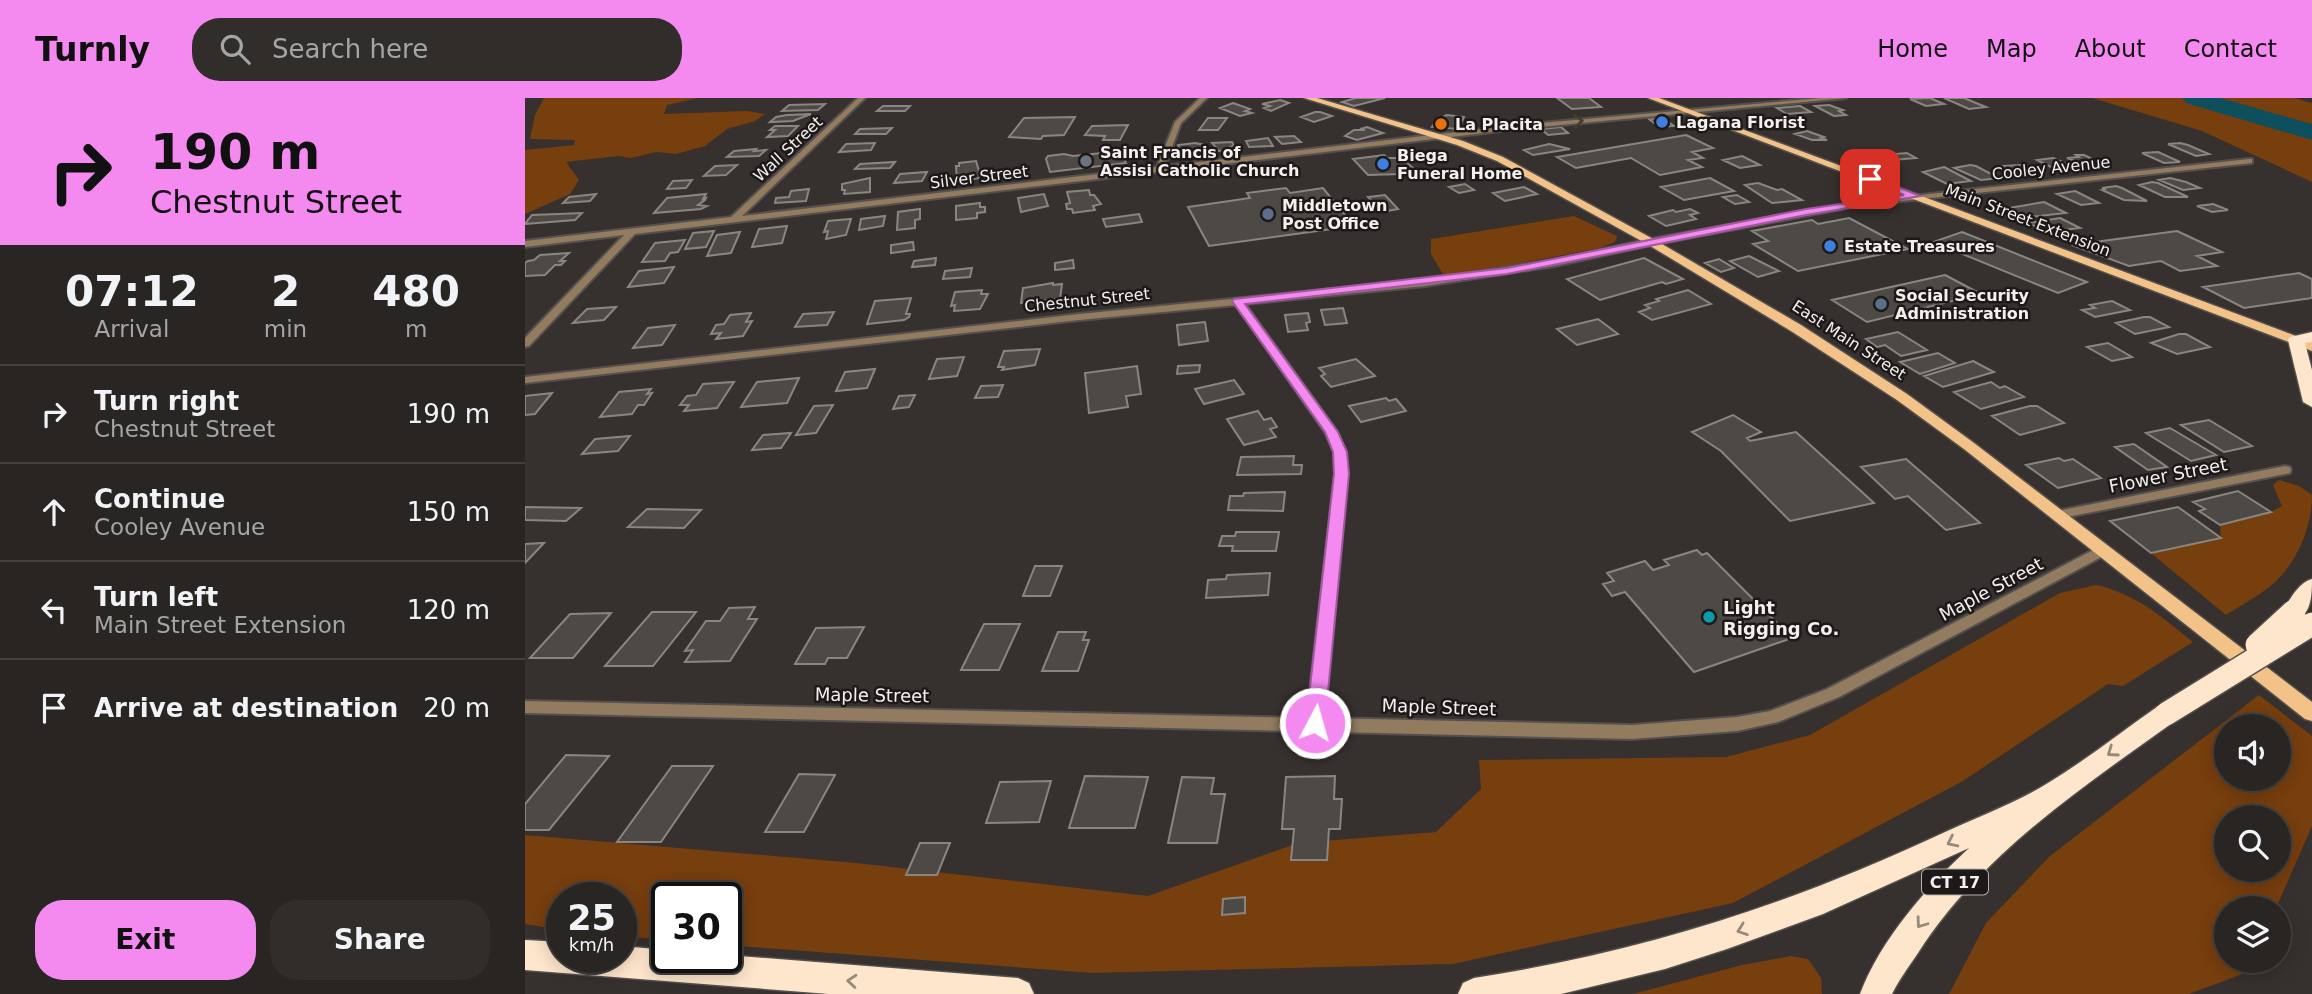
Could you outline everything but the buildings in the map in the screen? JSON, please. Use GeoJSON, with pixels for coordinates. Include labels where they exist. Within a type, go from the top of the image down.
{"type":"FeatureCollection","features":[{"type":"Feature","properties":{"kind":"highway"},"geometry":{"type":"LineString","coordinates":[[2307,342],[2312,402]]}},
{"type":"Feature","properties":{"kind":"highway"},"geometry":{"type":"LineString","coordinates":[[2306,619],[2312,586]]}},
{"type":"Feature","properties":{"kind":"highway","name":"CT 17"},"geometry":{"type":"LineString","coordinates":[[1876,994],[1923,918],[1966,868],[2058,791],[2306,619]]}},
{"type":"Feature","properties":{"kind":"highway"},"geometry":{"type":"LineString","coordinates":[[1474,994],[1543,984],[1728,935],[1878,876],[2058,791]]}},
{"type":"Feature","properties":{"kind":"highway"},"geometry":{"type":"LineString","coordinates":[[525,955],[546,956]]}},
{"type":"Feature","properties":{"kind":"highway"},"geometry":{"type":"LineString","coordinates":[[637,963],[1018,994]]}},
{"type":"Feature","properties":{"kind":"main road","name":"East Main Street"},"geometry":{"type":"LineString","coordinates":[[1308,98],[1437,136],[1519,167],[1651,242],[1851,362],[1958,438],[2312,713]]}},
{"type":"Feature","properties":{"kind":"main road","name":"Main Street Extension"},"geometry":{"type":"LineString","coordinates":[[1652,98],[2307,342]]}},
{"type":"Feature","properties":{"kind":"street","name":"Wall Street"},"geometry":{"type":"LineString","coordinates":[[733,220],[862,98]]}},
{"type":"Feature","properties":{"kind":"street"},"geometry":{"type":"LineString","coordinates":[[1160,170],[1178,122],[1204,98]]}},
{"type":"Feature","properties":{"kind":"street","name":"Silver Street"},"geometry":{"type":"LineString","coordinates":[[525,244],[1437,136],[1843,98]]}},
{"type":"Feature","properties":{"kind":"street","name":"Cooley Avenue"},"geometry":{"type":"LineString","coordinates":[[1651,242],[1806,212],[1915,196],[2249,161]]}},
{"type":"Feature","properties":{"kind":"street"},"geometry":{"type":"LineString","coordinates":[[525,344],[632,231]]}},
{"type":"Feature","properties":{"kind":"street","name":"Chestnut Street"},"geometry":{"type":"LineString","coordinates":[[525,380],[1507,271],[1651,242]]}},
{"type":"Feature","properties":{"kind":"street"},"geometry":{"type":"LineString","coordinates":[[1238,301],[1331,432],[1340,452],[1341,474],[1315,723]]}},
{"type":"Feature","properties":{"kind":"street","name":"Flower Street"},"geometry":{"type":"LineString","coordinates":[[2057,515],[2285,470]]}},
{"type":"Feature","properties":{"kind":"street","name":"Maple Street"},"geometry":{"type":"LineString","coordinates":[[525,707],[1632,732],[1737,724],[1772,717],[1833,694],[2102,551]]}},
{"type":"Feature","properties":{"kind":"shaded area"},"geometry":{"type":"Polygon","coordinates":[[[544,98],[698,98],[667,105],[664,114],[747,111],[765,114],[755,121],[727,129],[705,146],[676,154],[656,152],[631,158],[618,156],[566,162],[579,180],[570,194],[525,214],[525,150],[574,145],[575,140],[530,139],[535,115],[544,98]]]}},
{"type":"Feature","properties":{"kind":"shaded area"},"geometry":{"type":"Polygon","coordinates":[[[2092,98],[2295,98],[2312,103],[2312,182],[2202,131],[2092,98]]]}},
{"type":"Feature","properties":{"kind":"shaded area"},"geometry":{"type":"Polygon","coordinates":[[[1574,216],[1617,236],[1615,242],[1600,248],[1455,276],[1444,276],[1431,254],[1431,239],[1574,216]]]}},
{"type":"Feature","properties":{"kind":"shaded area"},"geometry":{"type":"Polygon","coordinates":[[[2279,480],[2299,486],[2312,495],[2306,532],[2296,555],[2282,575],[2226,615],[2151,553],[2221,538],[2220,525],[2271,512],[2282,506],[2273,485],[2279,480]]]}},
{"type":"Feature","properties":{"kind":"shaded area"},"geometry":{"type":"Polygon","coordinates":[[[2096,585],[2124,594],[2159,615],[2193,642],[2123,686],[2108,684],[1963,781],[1733,903],[1453,964],[1092,973],[742,946],[742,882],[651,882],[651,939],[637,937],[637,882],[546,882],[546,927],[525,924],[525,835],[856,863],[1148,896],[1298,843],[1436,832],[1481,789],[1479,760],[1726,757],[1810,735],[2060,593],[2096,585]]]}},
{"type":"Feature","properties":{"kind":"shaded area"},"geometry":{"type":"Polygon","coordinates":[[[2259,695],[2284,714],[2234,714],[2259,695]]]}},
{"type":"Feature","properties":{"kind":"shaded area"},"geometry":{"type":"Polygon","coordinates":[[[2291,720],[2312,736],[2312,826],[2291,874],[2291,805],[2214,805],[2214,882],[2287,882],[2281,896],[2214,896],[2214,973],[2245,973],[2189,994],[1949,994],[1986,923],[2050,856],[2214,730],[2214,791],[2291,791],[2291,720]]]}},
{"type":"Feature","properties":{"kind":"shaded area"},"geometry":{"type":"Polygon","coordinates":[[[1791,956],[1808,959],[1821,978],[1822,994],[1633,994],[1742,965],[1791,956]]]}},
{"type":"Feature","properties":{"kind":"waterway"},"geometry":{"type":"LineString","coordinates":[[2194,98],[2312,132]]}},
{"type":"Feature","properties":{"kind":"place","name":"Lagana Florist"},"geometry":{"type":"Point","coordinates":[1662,122]}},
{"type":"Feature","properties":{"kind":"place","name":"La Placita"},"geometry":{"type":"Point","coordinates":[1441,124]}},
{"type":"Feature","properties":{"kind":"place","name":"Saint Francis of Assisi Catholic Church"},"geometry":{"type":"Point","coordinates":[1086,161]}},
{"type":"Feature","properties":{"kind":"place","name":"Biega Funeral Home"},"geometry":{"type":"Point","coordinates":[1383,164]}},
{"type":"Feature","properties":{"kind":"place","name":"Middletown Post Office"},"geometry":{"type":"Point","coordinates":[1268,214]}},
{"type":"Feature","properties":{"kind":"place","name":"Estate Treasures"},"geometry":{"type":"Point","coordinates":[1830,246]}},
{"type":"Feature","properties":{"kind":"place","name":"Social Security Administration"},"geometry":{"type":"Point","coordinates":[1881,304]}},
{"type":"Feature","properties":{"kind":"place","name":"Light Rigging Co."},"geometry":{"type":"Point","coordinates":[1709,617]}},
{"type":"Feature","properties":{"kind":"route"},"geometry":{"type":"LineString","coordinates":[[1315,723],[1341,474],[1340,452],[1331,432],[1238,301],[1507,271],[1806,212],[1915,196],[1870,179]]}}]}
